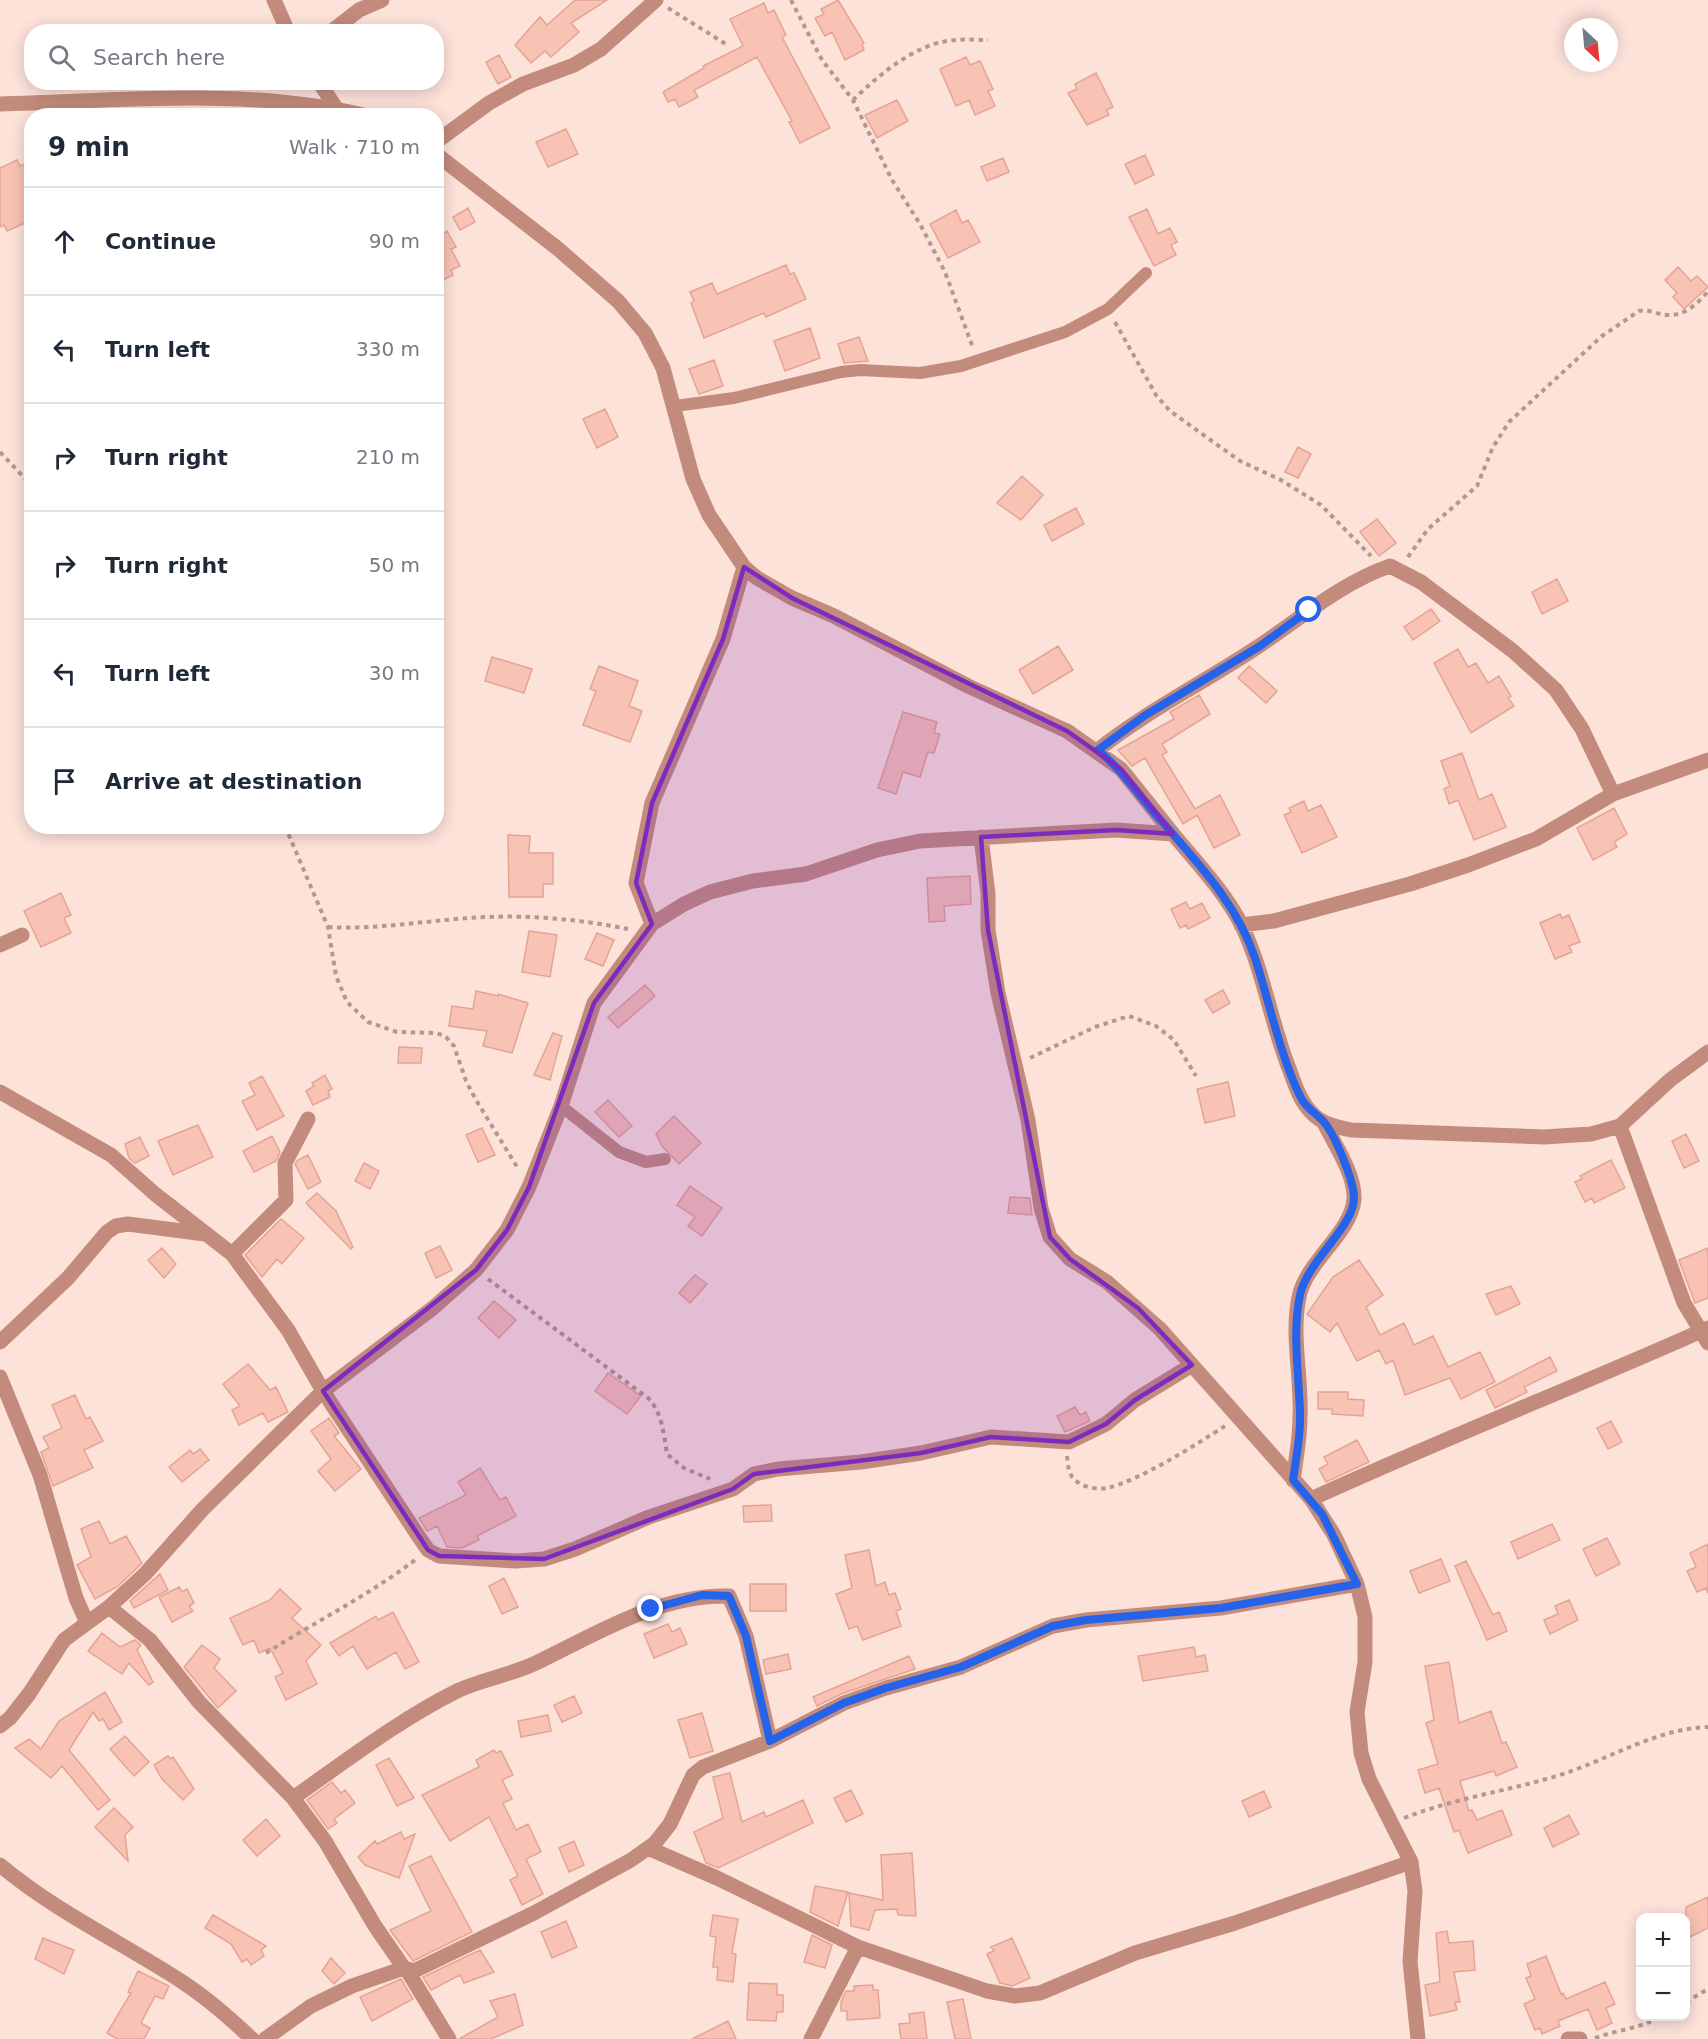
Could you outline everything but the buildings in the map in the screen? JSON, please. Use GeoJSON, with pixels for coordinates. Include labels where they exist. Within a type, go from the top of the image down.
{"type":"FeatureCollection","features":[{"type":"Feature","properties":{"kind":"street"},"geometry":{"type":"LineString","coordinates":[[274,0],[284,24]]}},
{"type":"Feature","properties":{"kind":"street"},"geometry":{"type":"LineString","coordinates":[[342,24],[359,10],[382,0]]}},
{"type":"Feature","properties":{"kind":"street"},"geometry":{"type":"LineString","coordinates":[[444,136],[489,103],[523,84],[574,65],[601,49],[661,3]]}},
{"type":"Feature","properties":{"kind":"street"},"geometry":{"type":"LineString","coordinates":[[324,90],[336,108]]}},
{"type":"Feature","properties":{"kind":"street"},"geometry":{"type":"LineString","coordinates":[[0,104],[215,99],[280,100],[336,108]]}},
{"type":"Feature","properties":{"kind":"street"},"geometry":{"type":"LineString","coordinates":[[444,160],[504,204],[632,315],[655,350],[675,406],[693,479],[709,515],[744,567],[757,578],[792,598],[834,616],[968,686],[1067,731],[1098,750],[1120,769],[1210,878],[1241,925],[1255,958],[1282,1052],[1300,1098],[1311,1113],[1324,1123],[1351,1130],[1381,1132],[1544,1137],[1591,1134],[1620,1126],[1670,1080],[1708,1052]]}},
{"type":"Feature","properties":{"kind":"street"},"geometry":{"type":"LineString","coordinates":[[649,928],[636,884],[652,803],[723,639],[744,567]]}},
{"type":"Feature","properties":{"kind":"street"},"geometry":{"type":"LineString","coordinates":[[1098,750],[1144,716],[1260,646],[1342,589],[1394,568],[1420,582],[1504,645],[1556,690],[1582,729],[1613,794]]}},
{"type":"Feature","properties":{"kind":"street"},"geometry":{"type":"LineString","coordinates":[[1241,925],[1302,914],[1410,884],[1468,865],[1536,839],[1613,794],[1708,760]]}},
{"type":"Feature","properties":{"kind":"street"},"geometry":{"type":"LineString","coordinates":[[0,1726],[10,1718],[29,1694],[64,1640],[109,1607],[323,1391],[433,1308],[476,1270],[507,1230],[529,1186],[561,1106],[594,1003],[649,928],[684,904],[710,892],[753,880],[806,874],[877,850],[920,841],[1116,831],[1173,834]]}},
{"type":"Feature","properties":{"kind":"street"},"geometry":{"type":"LineString","coordinates":[[981,837],[988,894],[988,930],[998,993],[1028,1120],[1041,1208],[1050,1237],[1070,1259],[1107,1282],[1138,1308],[1311,1498],[1334,1534],[1357,1584],[1365,1617],[1365,1662],[1357,1712],[1361,1753],[1369,1779],[1411,1862],[1415,1891],[1410,1961],[1418,2039]]}},
{"type":"Feature","properties":{"kind":"street"},"geometry":{"type":"LineString","coordinates":[[0,945],[22,935]]}},
{"type":"Feature","properties":{"kind":"street"},"geometry":{"type":"LineString","coordinates":[[0,1092],[111,1155],[204,1234],[232,1254],[288,1330],[323,1391],[428,1550],[439,1556],[544,1559],[574,1549],[649,1517],[733,1490],[754,1474],[777,1469],[861,1462],[921,1453],[991,1437],[1069,1442],[1106,1424],[1135,1400],[1192,1365]]}},
{"type":"Feature","properties":{"kind":"street"},"geometry":{"type":"LineString","coordinates":[[232,1254],[286,1200],[285,1163],[308,1119]]}},
{"type":"Feature","properties":{"kind":"street"},"geometry":{"type":"LineString","coordinates":[[1293,1480],[1300,1416],[1298,1324],[1300,1295],[1307,1275],[1351,1212],[1354,1197],[1346,1167],[1324,1123]]}},
{"type":"Feature","properties":{"kind":"street"},"geometry":{"type":"LineString","coordinates":[[1311,1498],[1404,1456],[1705,1334],[1684,1303],[1620,1126]]}},
{"type":"Feature","properties":{"kind":"street"},"geometry":{"type":"LineString","coordinates":[[0,1342],[68,1278],[107,1232],[116,1226],[128,1224],[204,1234]]}},
{"type":"Feature","properties":{"kind":"street"},"geometry":{"type":"LineString","coordinates":[[0,1377],[40,1475],[70,1580],[87,1623]]}},
{"type":"Feature","properties":{"kind":"street"},"geometry":{"type":"LineString","coordinates":[[265,2039],[311,2006],[352,1986],[406,1969],[419,1970],[534,1913],[648,1848],[670,1824],[693,1775],[703,1767],[770,1741],[844,1703],[886,1688],[961,1667],[1053,1626],[1086,1620],[1221,1608],[1357,1584]]}},
{"type":"Feature","properties":{"kind":"street"},"geometry":{"type":"LineString","coordinates":[[293,1798],[421,1710],[460,1690],[530,1666],[651,1609],[702,1595],[729,1596],[741,1619],[770,1741]]}},
{"type":"Feature","properties":{"kind":"street"},"geometry":{"type":"LineString","coordinates":[[109,1607],[150,1640],[199,1702],[293,1798],[325,1841],[375,1926],[406,1969],[449,2039]]}},
{"type":"Feature","properties":{"kind":"street"},"geometry":{"type":"LineString","coordinates":[[648,1848],[717,1878],[783,1913],[858,1947],[987,1991],[1026,1996],[1135,1953],[1235,1923],[1411,1862]]}},
{"type":"Feature","properties":{"kind":"street"},"geometry":{"type":"LineString","coordinates":[[0,1865],[35,1894],[181,1981],[225,2013],[252,2039]]}},
{"type":"Feature","properties":{"kind":"street"},"geometry":{"type":"LineString","coordinates":[[811,2039],[858,1947]]}},
{"type":"Feature","properties":{"kind":"street"},"geometry":{"type":"LineString","coordinates":[[1568,2039],[1580,2039]]}},
{"type":"Feature","properties":{"kind":"lane"},"geometry":{"type":"LineString","coordinates":[[675,406],[734,398],[841,372],[860,370],[920,373],[977,361],[1054,337],[1108,309],[1146,273]]}},
{"type":"Feature","properties":{"kind":"lane"},"geometry":{"type":"LineString","coordinates":[[561,1106],[619,1152],[646,1162],[665,1159]]}},
{"type":"Feature","properties":{"kind":"path"},"geometry":{"type":"LineString","coordinates":[[791,0],[822,60],[853,100],[892,180],[920,224],[945,272],[977,361]]}},
{"type":"Feature","properties":{"kind":"path"},"geometry":{"type":"LineString","coordinates":[[661,3],[729,46]]}},
{"type":"Feature","properties":{"kind":"path"},"geometry":{"type":"LineString","coordinates":[[853,100],[884,74],[933,45],[954,40],[988,40]]}},
{"type":"Feature","properties":{"kind":"path"},"geometry":{"type":"LineString","coordinates":[[1108,309],[1152,389],[1170,411],[1240,461],[1281,480],[1321,505],[1371,556],[1394,568],[1428,529],[1477,486],[1493,447],[1509,422],[1602,336],[1639,312],[1646,310],[1668,315],[1689,310],[1708,291]]}},
{"type":"Feature","properties":{"kind":"path"},"geometry":{"type":"LineString","coordinates":[[0,452],[24,478]]}},
{"type":"Feature","properties":{"kind":"path"},"geometry":{"type":"LineString","coordinates":[[288,834],[328,927],[336,976],[347,1002],[368,1022],[397,1032],[437,1033],[446,1037],[454,1046],[476,1100],[529,1186]]}},
{"type":"Feature","properties":{"kind":"path"},"geometry":{"type":"LineString","coordinates":[[328,927],[357,929],[489,917],[558,919],[649,928]]}},
{"type":"Feature","properties":{"kind":"path"},"geometry":{"type":"LineString","coordinates":[[1016,1065],[1095,1027],[1129,1016],[1156,1026],[1174,1040],[1196,1076]]}},
{"type":"Feature","properties":{"kind":"path"},"geometry":{"type":"LineString","coordinates":[[476,1270],[648,1398],[656,1409],[664,1431],[667,1454],[674,1461],[733,1490]]}},
{"type":"Feature","properties":{"kind":"path"},"geometry":{"type":"LineString","coordinates":[[1052,1440],[1066,1452],[1070,1472],[1077,1482],[1096,1489],[1109,1488],[1166,1461],[1239,1418]]}},
{"type":"Feature","properties":{"kind":"path"},"geometry":{"type":"LineString","coordinates":[[266,1653],[329,1613],[388,1580],[428,1550]]}},
{"type":"Feature","properties":{"kind":"path"},"geometry":{"type":"LineString","coordinates":[[1390,1824],[1448,1803],[1567,1772],[1677,1729],[1708,1727]]}},
{"type":"Feature","properties":{"kind":"path"},"geometry":{"type":"LineString","coordinates":[[1690,2000],[1708,1989]]}},
{"type":"Feature","properties":{"kind":"path"},"geometry":{"type":"LineString","coordinates":[[1591,2039],[1620,2029],[1643,2026],[1652,2021]]}},
{"type":"Feature","properties":{"kind":"highlighted area"},"geometry":{"type":"Polygon","coordinates":[[[744,567],[792,598],[1067,731],[1121,769],[1173,834],[1116,830],[981,837],[988,930],[1050,1237],[1070,1259],[1138,1308],[1192,1365],[1135,1400],[1106,1424],[1069,1442],[991,1437],[921,1453],[754,1474],[733,1489],[544,1559],[439,1556],[428,1550],[323,1391],[476,1270],[507,1230],[529,1187],[594,1003],[652,924],[636,883],[652,803],[723,639],[744,567]]]}},
{"type":"Feature","properties":{"kind":"route"},"geometry":{"type":"LineString","coordinates":[[651,1609],[702,1595],[729,1596],[741,1619],[746,1636],[770,1741],[844,1703],[886,1688],[961,1667],[1053,1626],[1069,1622],[1150,1613],[1221,1608],[1357,1584],[1322,1514],[1311,1498],[1293,1480],[1300,1416],[1298,1315],[1300,1295],[1307,1275],[1351,1212],[1354,1197],[1346,1167],[1324,1123],[1311,1113],[1300,1098],[1282,1052],[1255,958],[1241,925],[1210,878],[1120,769],[1098,750],[1144,716],[1260,646],[1309,610]]}}]}
